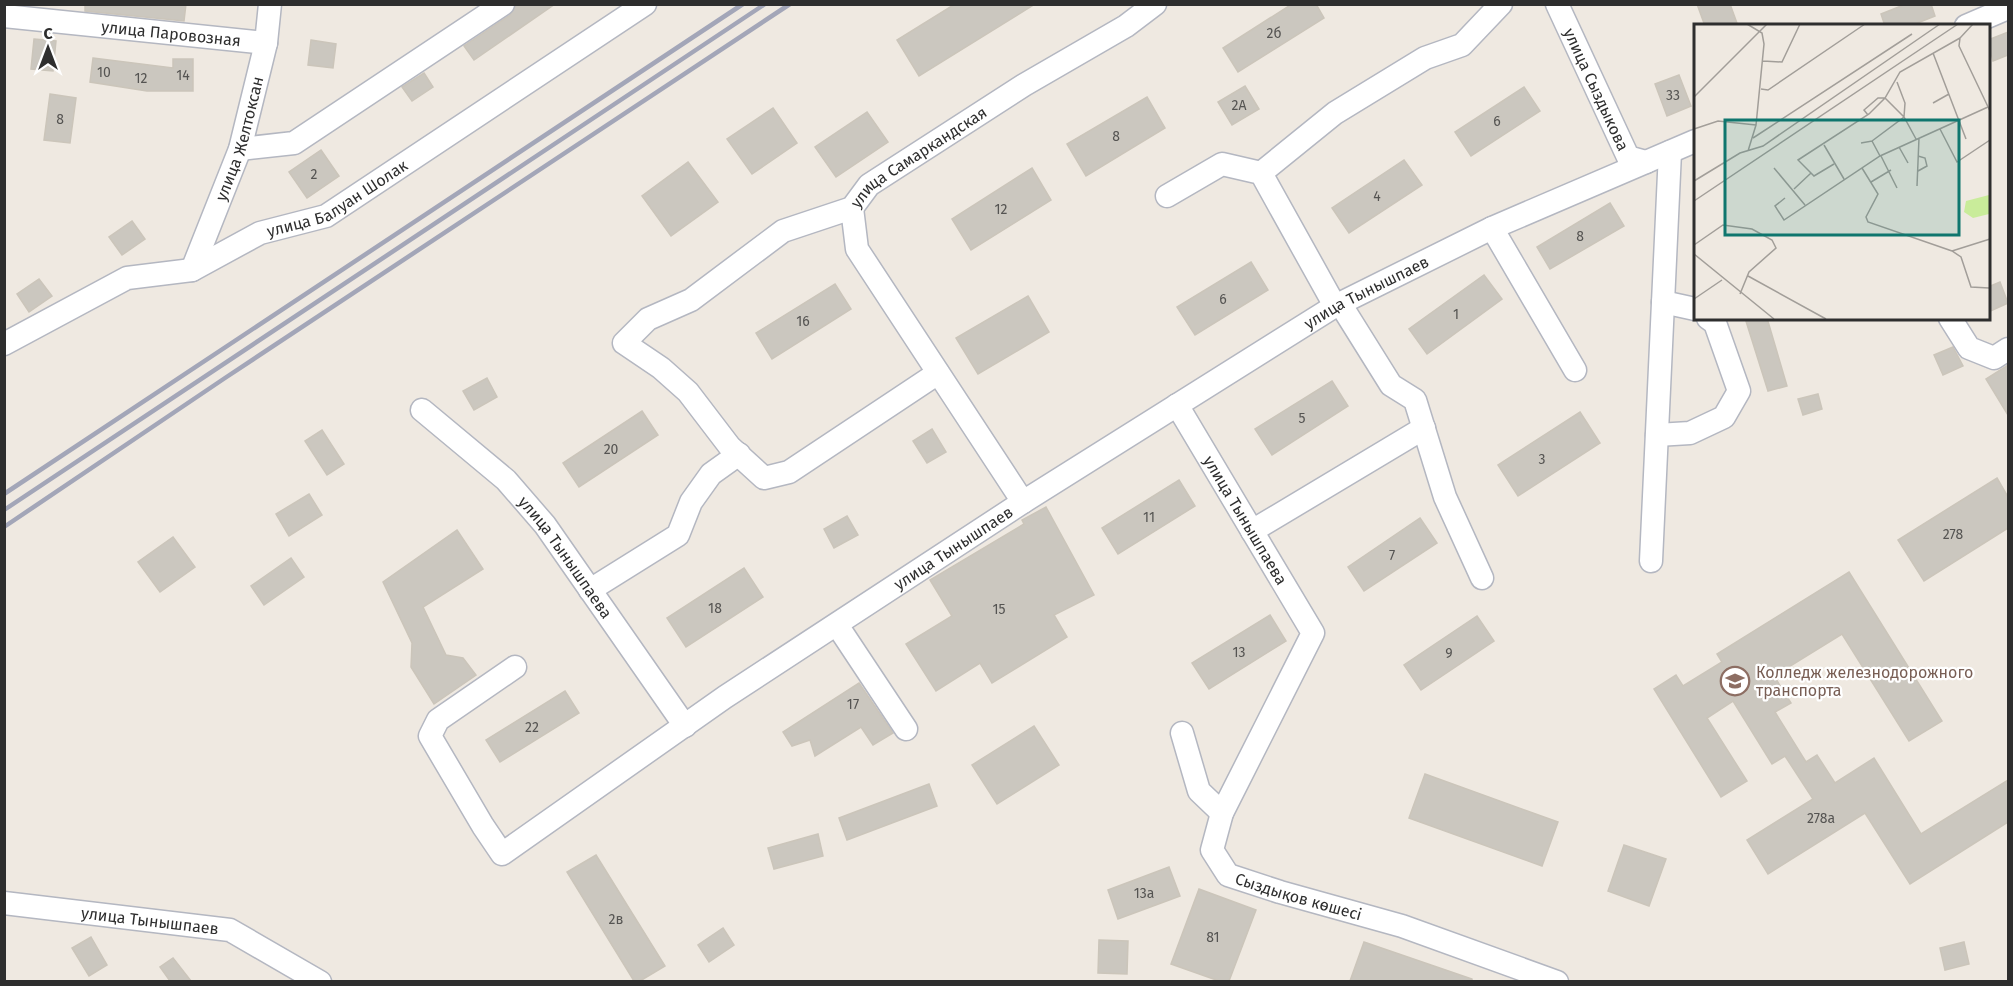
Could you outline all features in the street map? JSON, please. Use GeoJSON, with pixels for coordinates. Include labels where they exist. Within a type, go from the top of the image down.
{"type":"FeatureCollection","features":[{"type":"Feature","properties":{"kind":"street","name":"улица Желтоксан"},"geometry":{"type":"LineString","coordinates":[[192,270],[240,149],[266,43],[270,4]]}},
{"type":"Feature","properties":{"kind":"street"},"geometry":{"type":"LineString","coordinates":[[240,149],[294,143],[503,4]]}},
{"type":"Feature","properties":{"kind":"street","name":"улица Балуан Шолак"},"geometry":{"type":"LineString","coordinates":[[4,344],[127,278],[192,270],[260,233],[326,216],[645,4]]}},
{"type":"Feature","properties":{"kind":"street","name":"улица Самаркандская"},"geometry":{"type":"LineString","coordinates":[[739,454],[688,392],[661,368],[624,343],[648,319],[691,300],[783,231],[852,208],[869,185],[1024,85],[1126,26],[1155,4]]}},
{"type":"Feature","properties":{"kind":"street"},"geometry":{"type":"LineString","coordinates":[[1261,173],[1335,113],[1425,58],[1462,45],[1502,4]]}},
{"type":"Feature","properties":{"kind":"street","name":"улица Сыздыкова"},"geometry":{"type":"LineString","coordinates":[[1557,4],[1628,158],[1646,162]]}},
{"type":"Feature","properties":{"kind":"street"},"geometry":{"type":"LineString","coordinates":[[1971,24],[2008,8]]}},
{"type":"Feature","properties":{"kind":"street","name":"улица Паровозная"},"geometry":{"type":"LineString","coordinates":[[4,16],[266,43]]}},
{"type":"Feature","properties":{"kind":"street","name":"улица Тынышпаев"},"geometry":{"type":"LineString","coordinates":[[515,668],[438,720],[430,736],[502,854],[568,805],[1023,502],[1338,306],[1492,228],[1694,141]]}},
{"type":"Feature","properties":{"kind":"street"},"geometry":{"type":"LineString","coordinates":[[1651,561],[1670,152]]}},
{"type":"Feature","properties":{"kind":"street"},"geometry":{"type":"LineString","coordinates":[[1167,196],[1222,164],[1261,173],[1338,306],[1391,385],[1415,400],[1445,497],[1482,578]]}},
{"type":"Feature","properties":{"kind":"street"},"geometry":{"type":"LineString","coordinates":[[852,208],[857,249],[1023,502]]}},
{"type":"Feature","properties":{"kind":"street"},"geometry":{"type":"LineString","coordinates":[[1492,228],[1575,370]]}},
{"type":"Feature","properties":{"kind":"street"},"geometry":{"type":"LineString","coordinates":[[1663,302],[1694,309]]}},
{"type":"Feature","properties":{"kind":"street"},"geometry":{"type":"LineString","coordinates":[[1657,435],[1690,433],[1724,417],[1739,391],[1715,323],[1711,320]]}},
{"type":"Feature","properties":{"kind":"street"},"geometry":{"type":"LineString","coordinates":[[1951,320],[1968,348],[1994,358],[2008,349]]}},
{"type":"Feature","properties":{"kind":"street"},"geometry":{"type":"LineString","coordinates":[[590,590],[678,535],[691,502],[711,474],[739,454],[764,478],[789,472],[939,373]]}},
{"type":"Feature","properties":{"kind":"street","name":"улица Тынышпаева"},"geometry":{"type":"LineString","coordinates":[[1177,405],[1313,633]]}},
{"type":"Feature","properties":{"kind":"street","name":"улица Тынышпаева"},"geometry":{"type":"LineString","coordinates":[[422,410],[506,480],[545,525],[685,726]]}},
{"type":"Feature","properties":{"kind":"street"},"geometry":{"type":"LineString","coordinates":[[1252,531],[1424,428]]}},
{"type":"Feature","properties":{"kind":"street"},"geometry":{"type":"LineString","coordinates":[[837,625],[906,729]]}},
{"type":"Feature","properties":{"kind":"street","name":"Сыздықов көшесі"},"geometry":{"type":"LineString","coordinates":[[1313,633],[1222,813],[1212,850],[1228,875],[1402,926],[1557,981]]}},
{"type":"Feature","properties":{"kind":"street"},"geometry":{"type":"LineString","coordinates":[[1182,733],[1199,791],[1222,813]]}},
{"type":"Feature","properties":{"kind":"street","name":"улица Тынышпаев"},"geometry":{"type":"LineString","coordinates":[[4,903],[230,930],[320,981]]}},
{"type":"Feature","properties":{"kind":"building"},"geometry":{"type":"Polygon","coordinates":[[[85,4],[186,4],[184,21],[85,11],[85,4]]]}},
{"type":"Feature","properties":{"kind":"building"},"geometry":{"type":"Polygon","coordinates":[[[516,4],[555,4],[474,60],[464,46],[510,15],[516,4]]]}},
{"type":"Feature","properties":{"kind":"building"},"geometry":{"type":"Polygon","coordinates":[[[955,4],[1035,4],[919,76],[897,40],[955,4]]]}},
{"type":"Feature","properties":{"kind":"building"},"geometry":{"type":"Polygon","coordinates":[[[1292,4],[1316,4],[1324,18],[1238,72],[1223,48],[1292,4]]]}},
{"type":"Feature","properties":{"kind":"building"},"geometry":{"type":"Polygon","coordinates":[[[1697,4],[1730,4],[1737,24],[1704,24],[1697,4]]]}},
{"type":"Feature","properties":{"kind":"building"},"geometry":{"type":"Polygon","coordinates":[[[1906,4],[1931,4],[1935,16],[1915,24],[1884,24],[1881,14],[1906,4]]]}},
{"type":"Feature","properties":{"kind":"building"},"geometry":{"type":"Polygon","coordinates":[[[2008,32],[2008,55],[1993,61],[1989,40],[2008,32]]]}},
{"type":"Feature","properties":{"kind":"building"},"geometry":{"type":"Polygon","coordinates":[[[34,39],[56,41],[53,71],[31,69],[34,39]]]}},
{"type":"Feature","properties":{"kind":"building"},"geometry":{"type":"Polygon","coordinates":[[[311,40],[336,44],[333,68],[308,65],[311,40]]]}},
{"type":"Feature","properties":{"kind":"building"},"geometry":{"type":"Polygon","coordinates":[[[93,58],[173,68],[173,59],[193,59],[193,91],[147,91],[90,82],[93,58]]]}},
{"type":"Feature","properties":{"kind":"building"},"geometry":{"type":"Polygon","coordinates":[[[424,73],[433,87],[412,101],[402,87],[424,73]]]}},
{"type":"Feature","properties":{"kind":"building"},"geometry":{"type":"Polygon","coordinates":[[[1679,75],[1691,106],[1667,116],[1655,84],[1679,75]]]}},
{"type":"Feature","properties":{"kind":"building"},"geometry":{"type":"Polygon","coordinates":[[[1245,86],[1259,109],[1232,125],[1218,102],[1245,86]]]}},
{"type":"Feature","properties":{"kind":"building"},"geometry":{"type":"Polygon","coordinates":[[[1524,87],[1540,111],[1471,156],[1455,132],[1524,87]]]}},
{"type":"Feature","properties":{"kind":"building"},"geometry":{"type":"Polygon","coordinates":[[[50,94],[76,98],[70,143],[44,140],[50,94]]]}},
{"type":"Feature","properties":{"kind":"building"},"geometry":{"type":"Polygon","coordinates":[[[1147,97],[1165,128],[1086,176],[1067,144],[1147,97]]]}},
{"type":"Feature","properties":{"kind":"building"},"geometry":{"type":"Polygon","coordinates":[[[773,108],[797,143],[752,174],[727,139],[773,108]]]}},
{"type":"Feature","properties":{"kind":"building"},"geometry":{"type":"Polygon","coordinates":[[[867,112],[888,142],[836,177],[815,147],[867,112]]]}},
{"type":"Feature","properties":{"kind":"building"},"geometry":{"type":"Polygon","coordinates":[[[321,150],[339,176],[307,198],[289,172],[321,150]]]}},
{"type":"Feature","properties":{"kind":"building"},"geometry":{"type":"Polygon","coordinates":[[[1404,160],[1422,185],[1349,233],[1332,208],[1404,160]]]}},
{"type":"Feature","properties":{"kind":"building"},"geometry":{"type":"Polygon","coordinates":[[[688,162],[718,202],[671,236],[642,196],[688,162]]]}},
{"type":"Feature","properties":{"kind":"building"},"geometry":{"type":"Polygon","coordinates":[[[1032,168],[1051,200],[971,250],[952,219],[1032,168]]]}},
{"type":"Feature","properties":{"kind":"building"},"geometry":{"type":"Polygon","coordinates":[[[1610,203],[1624,226],[1550,269],[1537,247],[1610,203]]]}},
{"type":"Feature","properties":{"kind":"building"},"geometry":{"type":"Polygon","coordinates":[[[132,221],[145,239],[122,255],[109,237],[132,221]]]}},
{"type":"Feature","properties":{"kind":"building"},"geometry":{"type":"Polygon","coordinates":[[[1251,262],[1268,290],[1195,335],[1177,307],[1251,262]]]}},
{"type":"Feature","properties":{"kind":"building"},"geometry":{"type":"Polygon","coordinates":[[[1484,275],[1502,299],[1427,354],[1409,329],[1484,275]]]}},
{"type":"Feature","properties":{"kind":"building"},"geometry":{"type":"Polygon","coordinates":[[[39,279],[52,296],[29,312],[17,294],[39,279]]]}},
{"type":"Feature","properties":{"kind":"building"},"geometry":{"type":"Polygon","coordinates":[[[2000,282],[2008,303],[1989,312],[1989,287],[2000,282]]]}},
{"type":"Feature","properties":{"kind":"building"},"geometry":{"type":"Polygon","coordinates":[[[835,284],[851,309],[772,359],[756,333],[835,284]]]}},
{"type":"Feature","properties":{"kind":"building"},"geometry":{"type":"Polygon","coordinates":[[[1028,296],[1049,332],[978,374],[956,338],[1028,296]]]}},
{"type":"Feature","properties":{"kind":"building"},"geometry":{"type":"Polygon","coordinates":[[[1746,320],[1768,320],[1787,386],[1768,391],[1746,320]]]}},
{"type":"Feature","properties":{"kind":"building"},"geometry":{"type":"Polygon","coordinates":[[[1953,347],[1963,366],[1943,375],[1934,355],[1953,347]]]}},
{"type":"Feature","properties":{"kind":"building"},"geometry":{"type":"Polygon","coordinates":[[[2008,365],[2008,415],[1986,379],[2008,365]]]}},
{"type":"Feature","properties":{"kind":"building"},"geometry":{"type":"Polygon","coordinates":[[[487,378],[497,397],[474,410],[463,391],[487,378]]]}},
{"type":"Feature","properties":{"kind":"building"},"geometry":{"type":"Polygon","coordinates":[[[1332,381],[1348,406],[1272,455],[1255,429],[1332,381]]]}},
{"type":"Feature","properties":{"kind":"building"},"geometry":{"type":"Polygon","coordinates":[[[1818,394],[1822,409],[1803,415],[1798,399],[1818,394]]]}},
{"type":"Feature","properties":{"kind":"building"},"geometry":{"type":"Polygon","coordinates":[[[642,411],[658,435],[579,487],[563,463],[642,411]]]}},
{"type":"Feature","properties":{"kind":"building"},"geometry":{"type":"Polygon","coordinates":[[[1580,412],[1600,443],[1518,496],[1498,465],[1580,412]]]}},
{"type":"Feature","properties":{"kind":"building"},"geometry":{"type":"Polygon","coordinates":[[[932,429],[946,452],[927,463],[913,441],[932,429]]]}},
{"type":"Feature","properties":{"kind":"building"},"geometry":{"type":"Polygon","coordinates":[[[322,430],[344,464],[327,475],[305,441],[322,430]]]}},
{"type":"Feature","properties":{"kind":"building"},"geometry":{"type":"Polygon","coordinates":[[[1997,478],[2008,497],[2008,528],[1924,581],[1898,540],[1997,478]]]}},
{"type":"Feature","properties":{"kind":"building"},"geometry":{"type":"Polygon","coordinates":[[[1179,480],[1195,506],[1118,554],[1102,528],[1179,480]]]}},
{"type":"Feature","properties":{"kind":"building"},"geometry":{"type":"Polygon","coordinates":[[[309,494],[322,515],[289,536],[276,514],[309,494]]]}},
{"type":"Feature","properties":{"kind":"building"},"geometry":{"type":"Polygon","coordinates":[[[1046,507],[1094,595],[1054,615],[1067,637],[992,683],[980,663],[936,691],[906,644],[952,616],[930,580],[1024,524],[1022,520],[1046,507]]]}},
{"type":"Feature","properties":{"kind":"building"},"geometry":{"type":"Polygon","coordinates":[[[847,516],[858,535],[834,548],[824,529],[847,516]]]}},
{"type":"Feature","properties":{"kind":"building"},"geometry":{"type":"Polygon","coordinates":[[[1420,518],[1437,543],[1364,591],[1348,567],[1420,518]]]}},
{"type":"Feature","properties":{"kind":"building"},"geometry":{"type":"Polygon","coordinates":[[[457,530],[483,569],[423,607],[446,655],[463,658],[476,675],[434,704],[411,667],[412,643],[383,582],[457,530]]]}},
{"type":"Feature","properties":{"kind":"building"},"geometry":{"type":"Polygon","coordinates":[[[173,537],[195,567],[160,592],[138,562],[173,537]]]}},
{"type":"Feature","properties":{"kind":"building"},"geometry":{"type":"Polygon","coordinates":[[[291,558],[304,577],[264,605],[251,586],[291,558]]]}},
{"type":"Feature","properties":{"kind":"building"},"geometry":{"type":"Polygon","coordinates":[[[744,568],[763,597],[686,647],[667,618],[744,568]]]}},
{"type":"Feature","properties":{"kind":"building","name":"Колледж железнодорожного транспорта"},"geometry":{"type":"Polygon","coordinates":[[[1849,572],[1942,721],[1909,741],[1842,634],[1774,676],[1791,703],[1775,712],[1806,762],[1817,755],[1835,783],[1874,758],[1921,834],[2008,780],[2008,822],[1910,884],[1865,813],[1768,874],[1747,840],[1813,799],[1785,756],[1772,764],[1733,701],[1707,718],[1747,781],[1721,797],[1654,689],[1676,675],[1683,686],[1722,662],[1717,654],[1849,572]]]}},
{"type":"Feature","properties":{"kind":"building"},"geometry":{"type":"Polygon","coordinates":[[[1270,615],[1286,641],[1209,689],[1192,663],[1270,615]]]}},
{"type":"Feature","properties":{"kind":"building"},"geometry":{"type":"Polygon","coordinates":[[[1477,616],[1494,641],[1421,690],[1404,665],[1477,616]]]}},
{"type":"Feature","properties":{"kind":"building"},"geometry":{"type":"Polygon","coordinates":[[[859,683],[893,733],[873,745],[861,727],[815,756],[810,740],[792,746],[783,732],[859,683]]]}},
{"type":"Feature","properties":{"kind":"building"},"geometry":{"type":"Polygon","coordinates":[[[565,691],[579,713],[500,762],[486,740],[565,691]]]}},
{"type":"Feature","properties":{"kind":"building"},"geometry":{"type":"Polygon","coordinates":[[[1034,726],[1059,765],[997,804],[972,765],[1034,726]]]}},
{"type":"Feature","properties":{"kind":"building"},"geometry":{"type":"Polygon","coordinates":[[[1425,774],[1558,822],[1542,866],[1409,818],[1425,774]]]}},
{"type":"Feature","properties":{"kind":"building"},"geometry":{"type":"Polygon","coordinates":[[[929,784],[937,806],[847,840],[839,818],[929,784]]]}},
{"type":"Feature","properties":{"kind":"building"},"geometry":{"type":"Polygon","coordinates":[[[818,834],[823,856],[774,869],[768,848],[818,834]]]}},
{"type":"Feature","properties":{"kind":"building"},"geometry":{"type":"Polygon","coordinates":[[[1624,845],[1666,859],[1649,906],[1608,891],[1624,845]]]}},
{"type":"Feature","properties":{"kind":"building"},"geometry":{"type":"Polygon","coordinates":[[[596,855],[665,966],[640,981],[634,981],[567,872],[596,855]]]}},
{"type":"Feature","properties":{"kind":"building"},"geometry":{"type":"Polygon","coordinates":[[[1169,867],[1180,896],[1118,919],[1108,890],[1169,867]]]}},
{"type":"Feature","properties":{"kind":"building"},"geometry":{"type":"Polygon","coordinates":[[[1199,889],[1256,910],[1229,981],[1219,981],[1171,964],[1199,889]]]}},
{"type":"Feature","properties":{"kind":"building"},"geometry":{"type":"Polygon","coordinates":[[[723,928],[734,945],[709,962],[698,945],[723,928]]]}},
{"type":"Feature","properties":{"kind":"building"},"geometry":{"type":"Polygon","coordinates":[[[91,937],[107,965],[89,976],[72,948],[91,937]]]}},
{"type":"Feature","properties":{"kind":"building"},"geometry":{"type":"Polygon","coordinates":[[[1099,940],[1128,941],[1127,974],[1098,973],[1099,940]]]}},
{"type":"Feature","properties":{"kind":"building"},"geometry":{"type":"Polygon","coordinates":[[[1364,942],[1472,979],[1472,981],[1350,981],[1364,942]]]}},
{"type":"Feature","properties":{"kind":"building"},"geometry":{"type":"Polygon","coordinates":[[[1964,942],[1969,964],[1945,970],[1940,948],[1964,942]]]}},
{"type":"Feature","properties":{"kind":"building"},"geometry":{"type":"Polygon","coordinates":[[[173,958],[191,981],[170,981],[160,967],[173,958]]]}},
{"type":"Feature","properties":{"kind":"railway"},"geometry":{"type":"LineString","coordinates":[[4,494],[743,4]]}},
{"type":"Feature","properties":{"kind":"railway"},"geometry":{"type":"LineString","coordinates":[[4,510],[765,4]]}},
{"type":"Feature","properties":{"kind":"railway"},"geometry":{"type":"LineString","coordinates":[[4,527],[790,4]]}},
{"type":"Feature","properties":{"kind":"place","name":"Колледж железнодорожного транспорта"},"geometry":{"type":"Point","coordinates":[1735,681]}}]}
